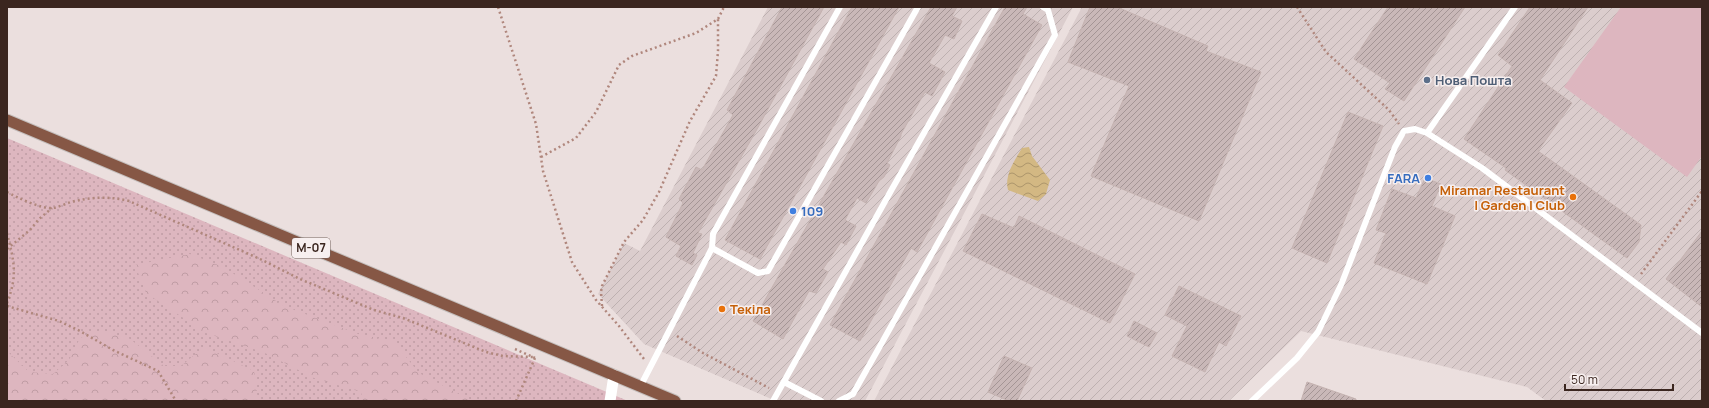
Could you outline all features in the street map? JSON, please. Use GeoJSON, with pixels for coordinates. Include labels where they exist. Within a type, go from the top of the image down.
{"type":"FeatureCollection","features":[{"type":"Feature","properties":{"kind":"highway","name":"М-07"},"geometry":{"type":"LineString","coordinates":[[7,120],[675,401]]}},
{"type":"Feature","properties":{"kind":"street"},"geometry":{"type":"LineString","coordinates":[[610,401],[614,375]]}},
{"type":"Feature","properties":{"kind":"lane"},"geometry":{"type":"LineString","coordinates":[[640,387],[712,248],[713,234],[840,7]]}},
{"type":"Feature","properties":{"kind":"lane"},"geometry":{"type":"LineString","coordinates":[[712,248],[758,273],[768,271],[918,7]]}},
{"type":"Feature","properties":{"kind":"lane"},"geometry":{"type":"LineString","coordinates":[[773,401],[996,7]]}},
{"type":"Feature","properties":{"kind":"lane"},"geometry":{"type":"LineString","coordinates":[[839,401],[853,394],[1055,34],[1048,10],[1043,7]]}},
{"type":"Feature","properties":{"kind":"lane"},"geometry":{"type":"LineString","coordinates":[[1427,133],[1515,7]]}},
{"type":"Feature","properties":{"kind":"lane"},"geometry":{"type":"LineString","coordinates":[[1252,401],[1297,358],[1318,332],[1341,285],[1395,147],[1404,131],[1415,129],[1427,133],[1482,168],[1702,333]]}},
{"type":"Feature","properties":{"kind":"lane"},"geometry":{"type":"LineString","coordinates":[[784,382],[821,401]]}},
{"type":"Feature","properties":{"kind":"path"},"geometry":{"type":"LineString","coordinates":[[498,7],[536,124],[543,171],[572,262],[602,307],[650,366]]}},
{"type":"Feature","properties":{"kind":"path"},"geometry":{"type":"LineString","coordinates":[[602,307],[602,286],[624,242],[643,220],[659,192],[690,121],[716,76],[718,19],[724,7]]}},
{"type":"Feature","properties":{"kind":"path"},"geometry":{"type":"LineString","coordinates":[[1297,7],[1326,52],[1389,110],[1404,131]]}},
{"type":"Feature","properties":{"kind":"path"},"geometry":{"type":"LineString","coordinates":[[541,157],[576,138],[596,112],[619,65],[632,56],[696,33],[718,19]]}},
{"type":"Feature","properties":{"kind":"path"},"geometry":{"type":"LineString","coordinates":[[1635,282],[1702,191]]}},
{"type":"Feature","properties":{"kind":"path"},"geometry":{"type":"LineString","coordinates":[[7,192],[18,198],[53,208]]}},
{"type":"Feature","properties":{"kind":"path"},"geometry":{"type":"LineString","coordinates":[[7,249],[30,230],[39,218],[53,208],[71,202],[95,198],[114,197],[129,201],[260,259],[300,279],[374,310],[403,318],[486,352],[503,356],[535,358]]}},
{"type":"Feature","properties":{"kind":"path"},"geometry":{"type":"LineString","coordinates":[[7,233],[14,275],[14,285],[7,305],[59,321],[158,372],[176,401]]}},
{"type":"Feature","properties":{"kind":"path"},"geometry":{"type":"LineString","coordinates":[[668,331],[703,354],[778,393]]}},
{"type":"Feature","properties":{"kind":"path"},"geometry":{"type":"LineString","coordinates":[[516,401],[541,344]]}},
{"type":"Feature","properties":{"kind":"shaded area"},"geometry":{"type":"Polygon","coordinates":[[[768,7],[1073,7],[865,401],[776,401],[644,344],[598,294],[624,243],[640,251],[768,7]]]}},
{"type":"Feature","properties":{"kind":"shaded area"},"geometry":{"type":"Polygon","coordinates":[[[1082,7],[1702,7],[1702,401],[1546,401],[1527,387],[1301,331],[1229,401],[874,401],[1082,7]]]}},
{"type":"Feature","properties":{"kind":"green space"},"geometry":{"type":"Polygon","coordinates":[[[1621,7],[1702,7],[1702,156],[1687,177],[1564,87],[1621,7]]]}},
{"type":"Feature","properties":{"kind":"green space"},"geometry":{"type":"Polygon","coordinates":[[[7,138],[628,401],[7,401],[7,138]]]}},
{"type":"Feature","properties":{"kind":"green space"},"geometry":{"type":"Polygon","coordinates":[[[190,254],[223,267],[284,306],[358,334],[393,341],[419,373],[472,401],[363,401],[361,392],[314,378],[263,352],[206,333],[146,293],[135,265],[190,254]]]}},
{"type":"Feature","properties":{"kind":"green space"},"geometry":{"type":"Polygon","coordinates":[[[101,330],[130,339],[164,366],[181,366],[204,347],[254,371],[258,401],[7,401],[7,351],[29,372],[53,374],[69,360],[80,338],[101,330]]]}},
{"type":"Feature","properties":{"kind":"water"},"geometry":{"type":"Polygon","coordinates":[[[1029,147],[1032,156],[1050,180],[1046,194],[1038,201],[1008,190],[1007,184],[1013,163],[1022,148],[1029,147]]]}},
{"type":"Feature","properties":{"kind":"building"},"geometry":{"type":"Polygon","coordinates":[[[782,7],[824,7],[698,233],[702,234],[693,253],[697,255],[692,265],[676,256],[681,246],[666,237],[683,203],[679,199],[696,167],[702,170],[733,115],[727,110],[782,7]]]}},
{"type":"Feature","properties":{"kind":"building"},"geometry":{"type":"Polygon","coordinates":[[[852,7],[899,7],[760,259],[725,240],[852,7]]]}},
{"type":"Feature","properties":{"kind":"building"},"geometry":{"type":"Polygon","coordinates":[[[931,7],[957,7],[952,16],[962,21],[954,39],[945,35],[929,63],[945,72],[932,96],[925,92],[901,134],[887,163],[890,165],[884,177],[879,181],[866,203],[857,198],[845,220],[856,226],[846,245],[841,242],[823,269],[828,272],[816,293],[809,291],[783,339],[753,321],[931,7]]]}},
{"type":"Feature","properties":{"kind":"building"},"geometry":{"type":"Polygon","coordinates":[[[1005,7],[1027,7],[1023,14],[1042,25],[917,252],[911,248],[860,341],[830,325],[1005,7]]]}},
{"type":"Feature","properties":{"kind":"building"},"geometry":{"type":"Polygon","coordinates":[[[1090,7],[1117,7],[1208,46],[1206,51],[1261,72],[1199,221],[1091,176],[1129,86],[1068,62],[1090,7]]]}},
{"type":"Feature","properties":{"kind":"building"},"geometry":{"type":"Polygon","coordinates":[[[1388,7],[1465,7],[1404,101],[1385,89],[1390,83],[1354,59],[1388,7]]]}},
{"type":"Feature","properties":{"kind":"building"},"geometry":{"type":"Polygon","coordinates":[[[1530,7],[1588,7],[1540,80],[1572,103],[1538,151],[1641,225],[1639,242],[1627,258],[1505,170],[1506,168],[1464,139],[1512,66],[1498,55],[1530,7]]]}},
{"type":"Feature","properties":{"kind":"building"},"geometry":{"type":"Polygon","coordinates":[[[1348,112],[1383,126],[1327,263],[1292,248],[1348,112]]]}},
{"type":"Feature","properties":{"kind":"building"},"geometry":{"type":"Polygon","coordinates":[[[1425,178],[1441,184],[1432,206],[1455,216],[1427,284],[1374,263],[1386,233],[1376,230],[1392,189],[1416,198],[1425,178]]]}},
{"type":"Feature","properties":{"kind":"building"},"geometry":{"type":"Polygon","coordinates":[[[982,214],[1014,228],[1019,216],[1135,274],[1110,323],[963,251],[982,214]]]}},
{"type":"Feature","properties":{"kind":"building"},"geometry":{"type":"Polygon","coordinates":[[[1702,231],[1702,307],[1666,279],[1702,231]]]}},
{"type":"Feature","properties":{"kind":"building"},"geometry":{"type":"Polygon","coordinates":[[[1179,286],[1241,316],[1226,346],[1219,342],[1205,372],[1172,356],[1187,326],[1165,315],[1179,286]]]}},
{"type":"Feature","properties":{"kind":"building"},"geometry":{"type":"Polygon","coordinates":[[[1134,321],[1157,333],[1149,347],[1127,336],[1134,321]]]}},
{"type":"Feature","properties":{"kind":"building"},"geometry":{"type":"Polygon","coordinates":[[[1004,356],[1032,368],[1017,401],[1009,401],[988,392],[1004,356]]]}},
{"type":"Feature","properties":{"kind":"building"},"geometry":{"type":"Polygon","coordinates":[[[1307,382],[1356,399],[1356,401],[1301,401],[1307,382]]]}},
{"type":"Feature","properties":{"kind":"place","name":"Нова Пошта"},"geometry":{"type":"Point","coordinates":[1427,80]}},
{"type":"Feature","properties":{"kind":"place","name":"FARA"},"geometry":{"type":"Point","coordinates":[1428,178]}},
{"type":"Feature","properties":{"kind":"place","name":"Miramar Restaurant | Garden | Club"},"geometry":{"type":"Point","coordinates":[1573,197]}},
{"type":"Feature","properties":{"kind":"place","name":"109"},"geometry":{"type":"Point","coordinates":[793,211]}},
{"type":"Feature","properties":{"kind":"place","name":"Текіла"},"geometry":{"type":"Point","coordinates":[722,309]}}]}
